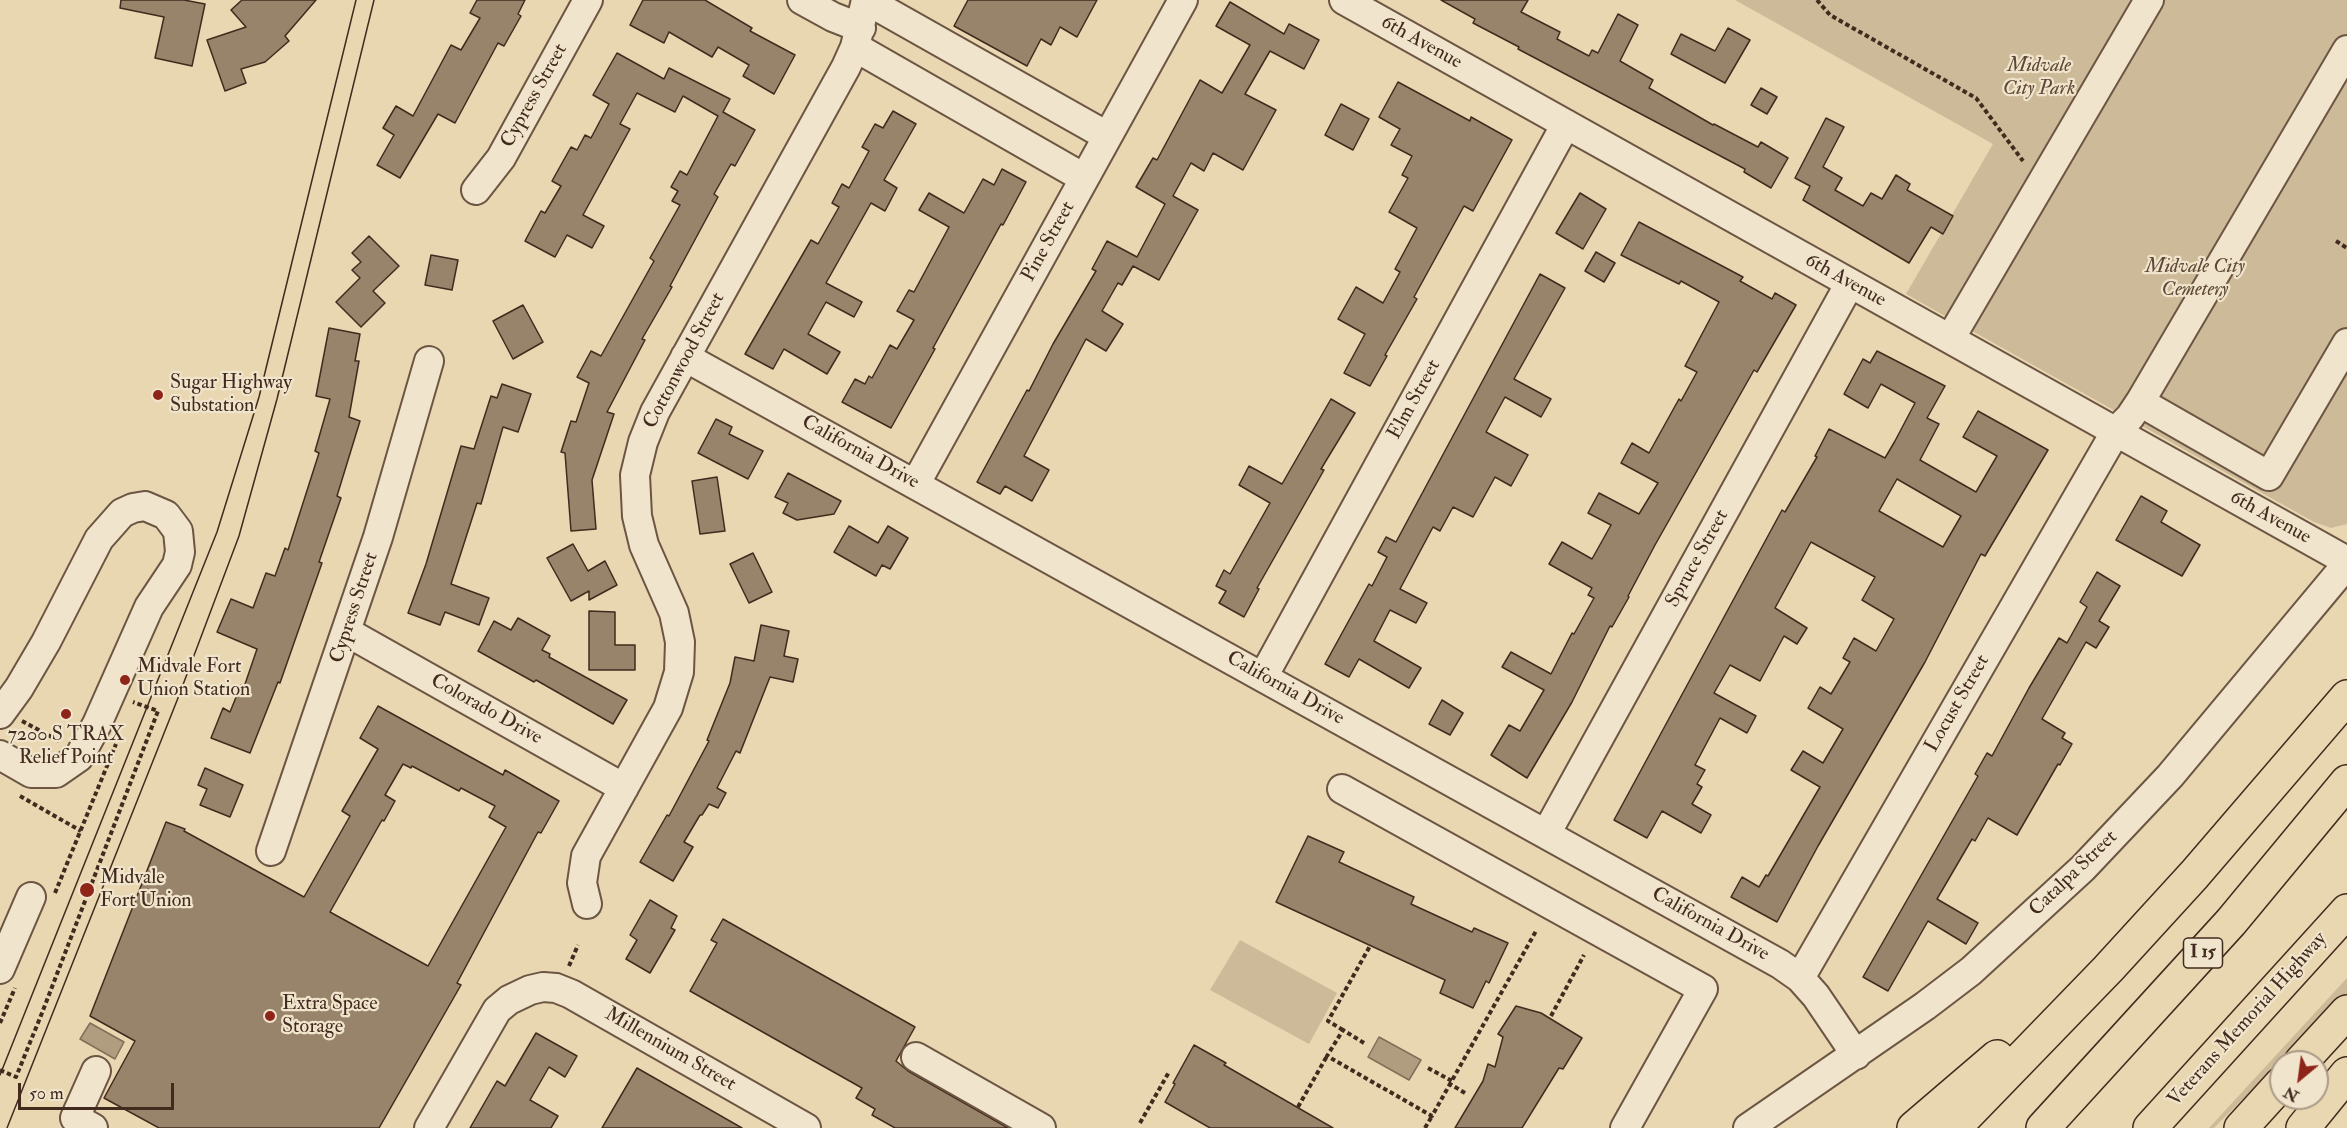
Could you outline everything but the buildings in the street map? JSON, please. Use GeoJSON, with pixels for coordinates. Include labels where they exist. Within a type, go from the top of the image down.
{"type":"FeatureCollection","features":[{"type":"Feature","properties":{"kind":"highway"},"geometry":{"type":"LineString","coordinates":[[1954,1128],[2108,969],[2194,875],[2347,698]]}},
{"type":"Feature","properties":{"kind":"highway","name":"I 15"},"geometry":{"type":"LineString","coordinates":[[2043,1128],[2231,922],[2347,782]]}},
{"type":"Feature","properties":{"kind":"highway"},"geometry":{"type":"LineString","coordinates":[[1914,1128],[1996,1058],[2194,875]]}},
{"type":"Feature","properties":{"kind":"highway","name":"Veterans Memorial Highway"},"geometry":{"type":"LineString","coordinates":[[2150,1128],[2347,911]]}},
{"type":"Feature","properties":{"kind":"highway"},"geometry":{"type":"LineString","coordinates":[[2312,1050],[2347,1012]]}},
{"type":"Feature","properties":{"kind":"highway"},"geometry":{"type":"LineString","coordinates":[[2302,1128],[2347,1074]]}},
{"type":"Feature","properties":{"kind":"highway"},"geometry":{"type":"LineString","coordinates":[[2241,1128],[2269,1097]]}},
{"type":"Feature","properties":{"kind":"street","name":"Cypress Street"},"geometry":{"type":"LineString","coordinates":[[476,190],[501,158],[588,0]]}},
{"type":"Feature","properties":{"kind":"street"},"geometry":{"type":"LineString","coordinates":[[802,0],[833,17],[858,38],[1084,178]]}},
{"type":"Feature","properties":{"kind":"street"},"geometry":{"type":"LineString","coordinates":[[866,0],[1107,136]]}},
{"type":"Feature","properties":{"kind":"street","name":"Cottonwood Street"},"geometry":{"type":"LineString","coordinates":[[587,904],[582,883],[586,856],[668,708],[679,672],[680,642],[674,613],[644,545],[637,516],[635,475],[643,442],[655,412],[858,38],[866,0]]}},
{"type":"Feature","properties":{"kind":"street","name":"Pine Street"},"geometry":{"type":"LineString","coordinates":[[915,483],[1183,0]]}},
{"type":"Feature","properties":{"kind":"street","name":"6th Avenue"},"geometry":{"type":"LineString","coordinates":[[1344,0],[2347,562]]}},
{"type":"Feature","properties":{"kind":"street"},"geometry":{"type":"LineString","coordinates":[[1950,339],[2149,0]]}},
{"type":"Feature","properties":{"kind":"street","name":"Locust Street"},"geometry":{"type":"LineString","coordinates":[[1800,978],[2116,431],[2130,417],[2140,402],[2347,50]]}},
{"type":"Feature","properties":{"kind":"street","name":"Elm Street"},"geometry":{"type":"LineString","coordinates":[[1263,677],[1566,124]]}},
{"type":"Feature","properties":{"kind":"street","name":"Spruce Street"},"geometry":{"type":"LineString","coordinates":[[1546,834],[1850,283]]}},
{"type":"Feature","properties":{"kind":"street"},"geometry":{"type":"LineString","coordinates":[[2140,402],[2269,476],[2347,344]]}},
{"type":"Feature","properties":{"kind":"street","name":"California Drive"},"geometry":{"type":"LineString","coordinates":[[685,357],[1780,964],[1800,978],[1816,996],[1856,1055]]}},
{"type":"Feature","properties":{"kind":"street","name":"Cypress Street"},"geometry":{"type":"LineString","coordinates":[[271,851],[378,537],[429,361]]}},
{"type":"Feature","properties":{"kind":"street"},"geometry":{"type":"LineString","coordinates":[[0,754],[31,773],[56,773],[79,756],[97,724],[149,607],[177,565],[180,552],[178,531],[166,515],[145,506],[133,508],[122,513],[99,539],[46,642],[19,688],[10,716]]}},
{"type":"Feature","properties":{"kind":"street","name":"Catalpa Street"},"geometry":{"type":"LineString","coordinates":[[1748,1128],[1856,1055],[1971,971],[2083,868],[2169,776],[2347,562]]}},
{"type":"Feature","properties":{"kind":"street","name":"Colorado Drive"},"geometry":{"type":"LineString","coordinates":[[347,632],[624,788]]}},
{"type":"Feature","properties":{"kind":"street"},"geometry":{"type":"LineString","coordinates":[[1342,789],[1703,989],[1625,1128]]}},
{"type":"Feature","properties":{"kind":"street"},"geometry":{"type":"LineString","coordinates":[[9,975],[43,896]]}},
{"type":"Feature","properties":{"kind":"street","name":"Millennium Street"},"geometry":{"type":"LineString","coordinates":[[429,1128],[497,1010],[509,1000],[530,990],[550,988],[571,994],[806,1128]]}},
{"type":"Feature","properties":{"kind":"street"},"geometry":{"type":"LineString","coordinates":[[916,1057],[1041,1128]]}},
{"type":"Feature","properties":{"kind":"street"},"geometry":{"type":"LineString","coordinates":[[79,1125],[96,1071]]}},
{"type":"Feature","properties":{"kind":"path"},"geometry":{"type":"LineString","coordinates":[[1816,0],[1830,15],[1976,98],[2023,161]]}},
{"type":"Feature","properties":{"kind":"path"},"geometry":{"type":"LineString","coordinates":[[2336,241],[2347,248]]}},
{"type":"Feature","properties":{"kind":"path"},"geometry":{"type":"LineString","coordinates":[[129,712],[137,692]]}},
{"type":"Feature","properties":{"kind":"path"},"geometry":{"type":"LineString","coordinates":[[0,1070],[16,1077],[158,711],[133,702]]}},
{"type":"Feature","properties":{"kind":"path"},"geometry":{"type":"LineString","coordinates":[[10,716],[69,747]]}},
{"type":"Feature","properties":{"kind":"path"},"geometry":{"type":"LineString","coordinates":[[43,896],[81,831],[117,741]]}},
{"type":"Feature","properties":{"kind":"path"},"geometry":{"type":"LineString","coordinates":[[10,790],[81,831]]}},
{"type":"Feature","properties":{"kind":"path"},"geometry":{"type":"LineString","coordinates":[[1425,1128],[1536,931]]}},
{"type":"Feature","properties":{"kind":"path"},"geometry":{"type":"LineString","coordinates":[[569,966],[578,945]]}},
{"type":"Feature","properties":{"kind":"path"},"geometry":{"type":"LineString","coordinates":[[1364,1043],[1328,1021],[1370,946]]}},
{"type":"Feature","properties":{"kind":"path"},"geometry":{"type":"LineString","coordinates":[[1551,1016],[1584,955]]}},
{"type":"Feature","properties":{"kind":"path"},"geometry":{"type":"LineString","coordinates":[[0,1023],[9,975]]}},
{"type":"Feature","properties":{"kind":"path"},"geometry":{"type":"LineString","coordinates":[[1298,1107],[1343,1030]]}},
{"type":"Feature","properties":{"kind":"path"},"geometry":{"type":"LineString","coordinates":[[1327,1056],[1431,1116]]}},
{"type":"Feature","properties":{"kind":"path"},"geometry":{"type":"LineString","coordinates":[[1428,1068],[1466,1093]]}},
{"type":"Feature","properties":{"kind":"path"},"geometry":{"type":"LineString","coordinates":[[1140,1123],[1169,1072]]}},
{"type":"Feature","properties":{"kind":"green space","name":"Midvale City Cemetery"},"geometry":{"type":"Polygon","coordinates":[[[1735,0],[2347,0],[2347,524],[2331,528],[2314,522],[1906,294],[1993,144],[1735,0]]]}},
{"type":"Feature","properties":{"kind":"green space"},"geometry":{"type":"Polygon","coordinates":[[[1240,940],[1337,993],[1309,1044],[1210,990],[1240,940]]]}},
{"type":"Feature","properties":{"kind":"green space"},"geometry":{"type":"Polygon","coordinates":[[[2347,978],[2347,994],[2291,1050],[2281,1050],[2347,978]]]}},
{"type":"Feature","properties":{"kind":"green space"},"geometry":{"type":"Polygon","coordinates":[[[2269,1063],[2269,1073],[2214,1128],[2209,1128],[2269,1063]]]}},
{"type":"Feature","properties":{"kind":"shaded area"},"geometry":{"type":"Polygon","coordinates":[[[90,1023],[124,1042],[115,1059],[80,1039],[90,1023]]]}},
{"type":"Feature","properties":{"kind":"shaded area"},"geometry":{"type":"Polygon","coordinates":[[[1379,1037],[1421,1060],[1409,1080],[1368,1057],[1379,1037]]]}},
{"type":"Feature","properties":{"kind":"tram line"},"geometry":{"type":"LineString","coordinates":[[0,1075],[217,532],[259,397],[356,0]]}},
{"type":"Feature","properties":{"kind":"tram line"},"geometry":{"type":"LineString","coordinates":[[7,1128],[178,698],[239,536],[277,399],[374,0]]}},
{"type":"Feature","properties":{"kind":"place","name":"Sugar Highway Substation"},"geometry":{"type":"Point","coordinates":[158,395]}},
{"type":"Feature","properties":{"kind":"place","name":"Midvale Fort Union Station"},"geometry":{"type":"Point","coordinates":[125,680]}},
{"type":"Feature","properties":{"kind":"place","name":"7200 S TRAX Relief Point"},"geometry":{"type":"Point","coordinates":[66,714]}},
{"type":"Feature","properties":{"kind":"place","name":"Midvale Fort Union"},"geometry":{"type":"Point","coordinates":[87,890]}},
{"type":"Feature","properties":{"kind":"place","name":"Extra Space Storage"},"geometry":{"type":"Point","coordinates":[270,1016]}},
{"type":"Feature","properties":{"kind":"park label","name":"Midvale City Park"},"geometry":{"type":"Point","coordinates":[2039,78]}}]}
